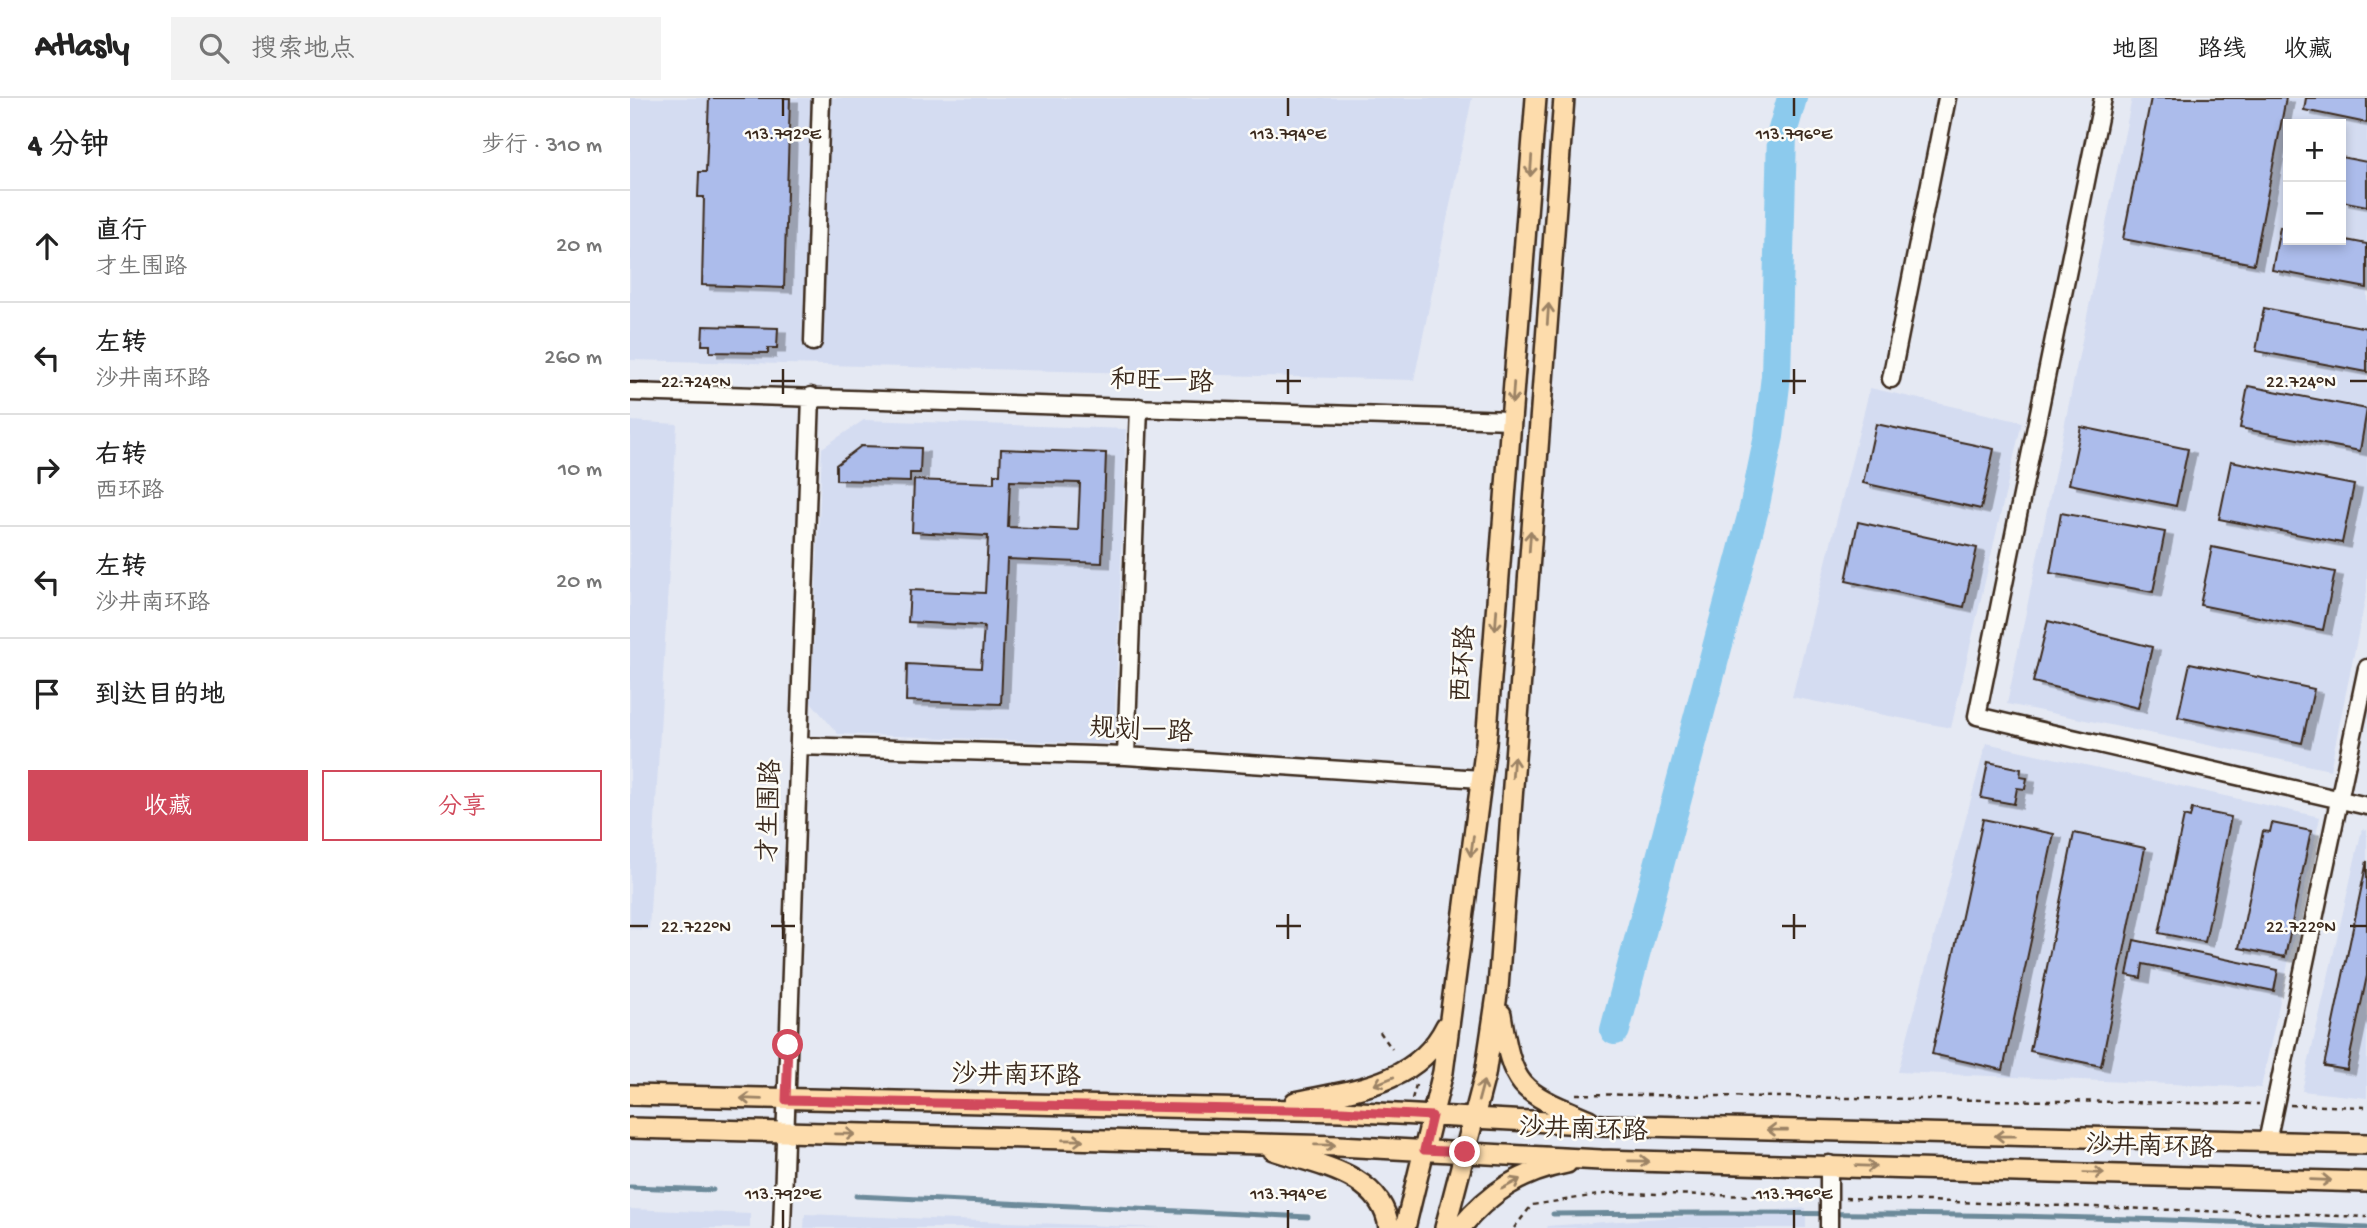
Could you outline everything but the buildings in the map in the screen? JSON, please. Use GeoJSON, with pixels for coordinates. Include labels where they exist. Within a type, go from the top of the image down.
{"type":"FeatureCollection","features":[{"type":"Feature","properties":{"kind":"main road","name":"西环路"},"geometry":{"type":"LineString","coordinates":[[1405,1228],[1443,1072],[1481,779],[1536,98]]}},
{"type":"Feature","properties":{"kind":"main road","name":"西环路"},"geometry":{"type":"LineString","coordinates":[[1445,1228],[1485,1075],[1497,988],[1564,98]]}},
{"type":"Feature","properties":{"kind":"main road"},"geometry":{"type":"LineString","coordinates":[[1497,988],[1509,1063],[1516,1077],[1539,1099],[1603,1125]]}},
{"type":"Feature","properties":{"kind":"main road"},"geometry":{"type":"LineString","coordinates":[[1260,1110],[1389,1080],[1426,1054],[1449,1019]]}},
{"type":"Feature","properties":{"kind":"main road","name":"沙井南环路"},"geometry":{"type":"LineString","coordinates":[[630,1095],[1260,1110],[1603,1125],[2367,1144]]}},
{"type":"Feature","properties":{"kind":"main road","name":"沙井南环路"},"geometry":{"type":"LineString","coordinates":[[630,1128],[1255,1144],[1601,1160],[1829,1164],[2367,1182]]}},
{"type":"Feature","properties":{"kind":"main road"},"geometry":{"type":"LineString","coordinates":[[1255,1144],[1364,1184],[1383,1205],[1389,1228]]}},
{"type":"Feature","properties":{"kind":"main road"},"geometry":{"type":"LineString","coordinates":[[1460,1228],[1482,1202],[1511,1183],[1563,1164],[1601,1160]]}},
{"type":"Feature","properties":{"kind":"street"},"geometry":{"type":"LineString","coordinates":[[813,342],[821,98]]}},
{"type":"Feature","properties":{"kind":"street"},"geometry":{"type":"LineString","coordinates":[[1891,379],[1947,98]]}},
{"type":"Feature","properties":{"kind":"street"},"geometry":{"type":"LineString","coordinates":[[2103,98],[1977,716],[2367,806]]}},
{"type":"Feature","properties":{"kind":"street","name":"和旺一路"},"geometry":{"type":"LineString","coordinates":[[630,393],[811,396],[1511,420]]}},
{"type":"Feature","properties":{"kind":"street","name":"才生围路"},"geometry":{"type":"LineString","coordinates":[[782,1228],[811,396]]}},
{"type":"Feature","properties":{"kind":"street"},"geometry":{"type":"LineString","coordinates":[[1126,756],[1139,408]]}},
{"type":"Feature","properties":{"kind":"street"},"geometry":{"type":"LineString","coordinates":[[2267,1142],[2367,668]]}},
{"type":"Feature","properties":{"kind":"street","name":"规划一路"},"geometry":{"type":"LineString","coordinates":[[799,746],[1126,756],[1481,779]]}},
{"type":"Feature","properties":{"kind":"street"},"geometry":{"type":"LineString","coordinates":[[1829,1164],[1829,1226]]}},
{"type":"Feature","properties":{"kind":"path"},"geometry":{"type":"LineString","coordinates":[[1380,1032],[1392,1049]]}},
{"type":"Feature","properties":{"kind":"path"},"geometry":{"type":"LineString","coordinates":[[1411,1076],[1416,1084],[1411,1104]]}},
{"type":"Feature","properties":{"kind":"path"},"geometry":{"type":"LineString","coordinates":[[1572,1094],[2367,1107]]}},
{"type":"Feature","properties":{"kind":"path"},"geometry":{"type":"LineString","coordinates":[[1514,1228],[1532,1205],[1611,1193],[2367,1217]]}},
{"type":"Feature","properties":{"kind":"shaded area"},"geometry":{"type":"Polygon","coordinates":[[[630,98],[1472,98],[1414,380],[630,360],[630,98]]]}},
{"type":"Feature","properties":{"kind":"shaded area"},"geometry":{"type":"Polygon","coordinates":[[[2132,98],[2367,98],[2367,591],[2330,770],[2007,704],[2132,98]]]}},
{"type":"Feature","properties":{"kind":"shaded area"},"geometry":{"type":"Polygon","coordinates":[[[1870,388],[2022,422],[1951,728],[1792,697],[1870,388]]]}},
{"type":"Feature","properties":{"kind":"shaded area"},"geometry":{"type":"Polygon","coordinates":[[[864,420],[1126,429],[1114,744],[838,734],[811,702],[822,448],[864,420]]]}},
{"type":"Feature","properties":{"kind":"shaded area"},"geometry":{"type":"Polygon","coordinates":[[[630,421],[677,424],[649,930],[630,929],[630,421]]]}},
{"type":"Feature","properties":{"kind":"shaded area"},"geometry":{"type":"Polygon","coordinates":[[[1986,743],[2320,817],[2261,1088],[1898,1072],[1986,743]]]}},
{"type":"Feature","properties":{"kind":"shaded area"},"geometry":{"type":"Polygon","coordinates":[[[2362,829],[2367,830],[2367,1098],[2302,1091],[2362,829]]]}},
{"type":"Feature","properties":{"kind":"shaded area"},"geometry":{"type":"Polygon","coordinates":[[[1806,1208],[1806,1228],[1546,1228],[1547,1226],[1806,1208]]]}},
{"type":"Feature","properties":{"kind":"shaded area"},"geometry":{"type":"Polygon","coordinates":[[[630,1209],[750,1214],[750,1228],[630,1228],[630,1209]]]}},
{"type":"Feature","properties":{"kind":"shaded area"},"geometry":{"type":"Polygon","coordinates":[[[805,1214],[1162,1228],[804,1228],[805,1214]]]}},
{"type":"Feature","properties":{"kind":"waterway"},"geometry":{"type":"LineString","coordinates":[[1615,1030],[1754,509],[1769,436],[1776,376],[1782,133],[1792,98]]}},
{"type":"Feature","properties":{"kind":"waterway"},"geometry":{"type":"LineString","coordinates":[[630,1187],[713,1190]]}},
{"type":"Feature","properties":{"kind":"waterway"},"geometry":{"type":"LineString","coordinates":[[856,1196],[1308,1217]]}},
{"type":"Feature","properties":{"kind":"waterway"},"geometry":{"type":"LineString","coordinates":[[1553,1214],[1960,1215],[2367,1228]]}},
{"type":"Feature","properties":{"kind":"route"},"geometry":{"type":"LineString","coordinates":[[788,1045],[786,1100],[1341,1111],[1432,1116],[1424,1150],[1465,1152]]}}]}
